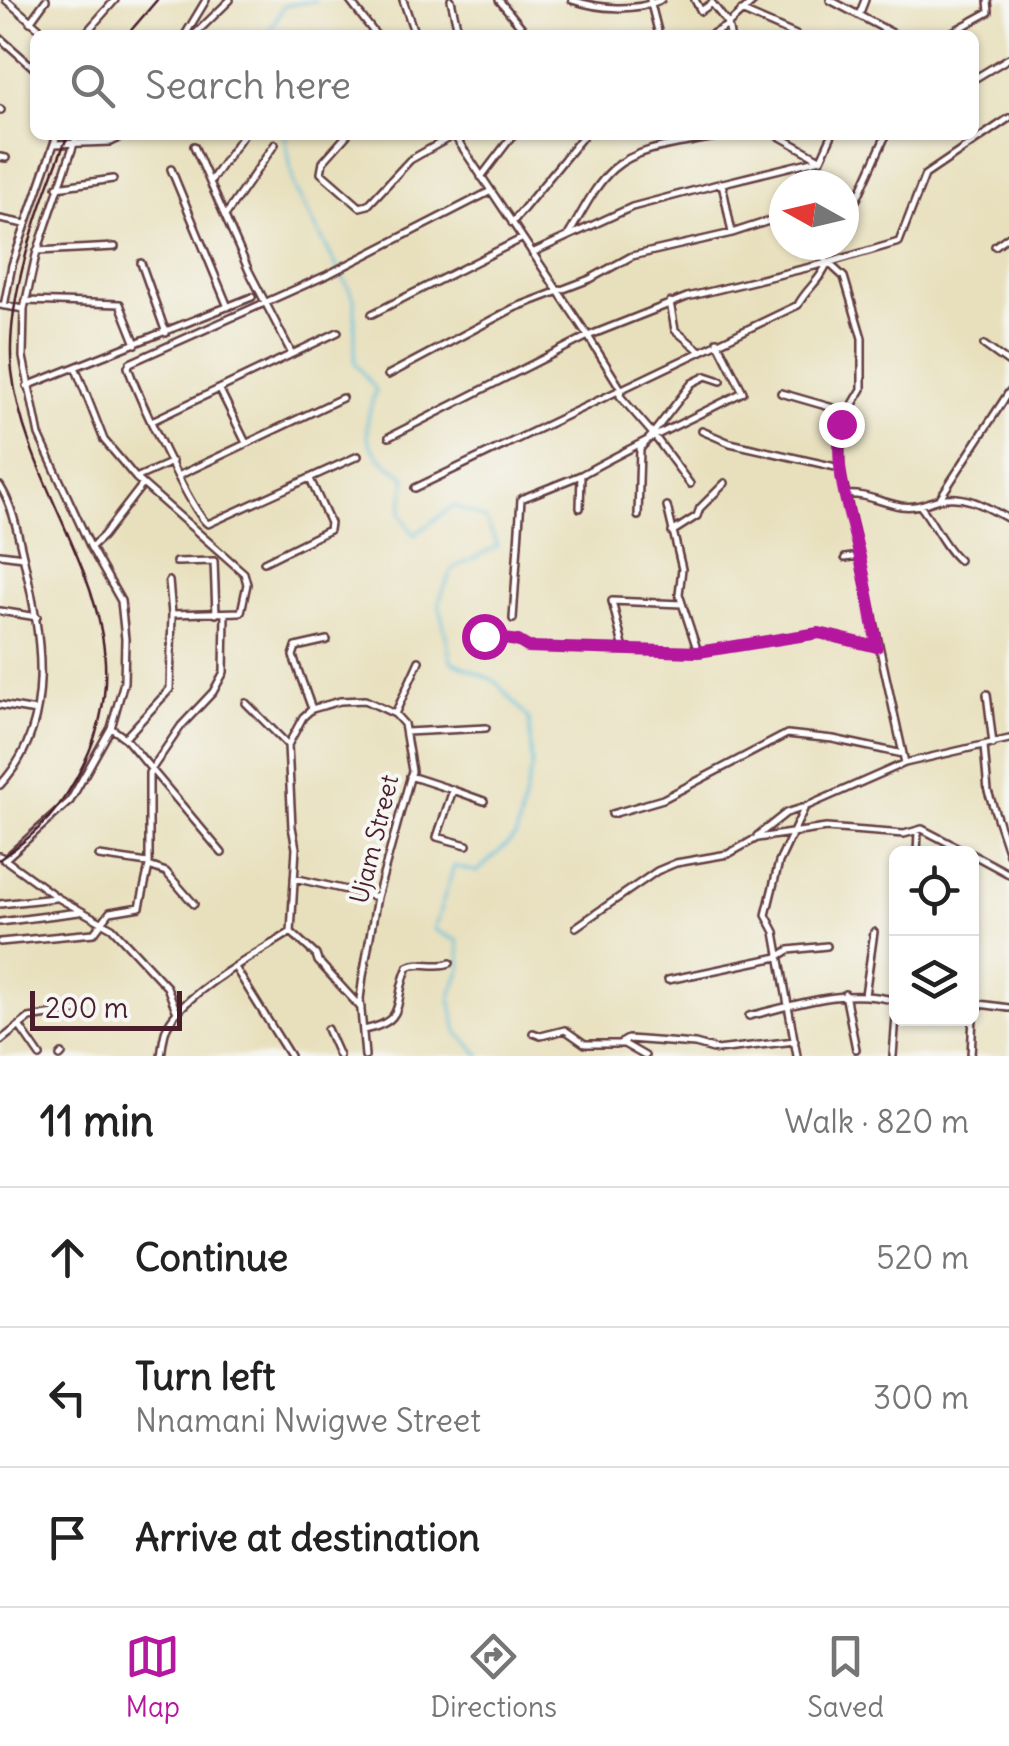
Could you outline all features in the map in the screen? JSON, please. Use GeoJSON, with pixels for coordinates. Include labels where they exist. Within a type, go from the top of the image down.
{"type":"FeatureCollection","features":[{"type":"Feature","properties":{"kind":"street"},"geometry":{"type":"LineString","coordinates":[[6,0],[40,30]]}},
{"type":"Feature","properties":{"kind":"street"},"geometry":{"type":"LineString","coordinates":[[30,22],[46,0]]}},
{"type":"Feature","properties":{"kind":"street"},"geometry":{"type":"LineString","coordinates":[[88,30],[115,0]]}},
{"type":"Feature","properties":{"kind":"street"},"geometry":{"type":"LineString","coordinates":[[188,30],[206,0]]}},
{"type":"Feature","properties":{"kind":"street"},"geometry":{"type":"LineString","coordinates":[[199,30],[230,0]]}},
{"type":"Feature","properties":{"kind":"street"},"geometry":{"type":"LineString","coordinates":[[349,0],[372,30]]}},
{"type":"Feature","properties":{"kind":"street"},"geometry":{"type":"LineString","coordinates":[[403,0],[413,30]]}},
{"type":"Feature","properties":{"kind":"street"},"geometry":{"type":"LineString","coordinates":[[451,0],[458,30]]}},
{"type":"Feature","properties":{"kind":"street"},"geometry":{"type":"LineString","coordinates":[[499,0],[524,30]]}},
{"type":"Feature","properties":{"kind":"street"},"geometry":{"type":"LineString","coordinates":[[572,0],[617,8],[660,0]]}},
{"type":"Feature","properties":{"kind":"street"},"geometry":{"type":"LineString","coordinates":[[696,0],[701,11],[712,3],[729,30]]}},
{"type":"Feature","properties":{"kind":"street"},"geometry":{"type":"LineString","coordinates":[[718,30],[755,0]]}},
{"type":"Feature","properties":{"kind":"street"},"geometry":{"type":"LineString","coordinates":[[830,0],[887,30]]}},
{"type":"Feature","properties":{"kind":"street"},"geometry":{"type":"LineString","coordinates":[[859,15],[865,0]]}},
{"type":"Feature","properties":{"kind":"street"},"geometry":{"type":"LineString","coordinates":[[956,30],[990,12],[988,0]]}},
{"type":"Feature","properties":{"kind":"street"},"geometry":{"type":"LineString","coordinates":[[651,2],[658,30]]}},
{"type":"Feature","properties":{"kind":"street"},"geometry":{"type":"LineString","coordinates":[[740,12],[784,30]]}},
{"type":"Feature","properties":{"kind":"street"},"geometry":{"type":"LineString","coordinates":[[0,38],[30,65]]}},
{"type":"Feature","properties":{"kind":"street"},"geometry":{"type":"LineString","coordinates":[[979,76],[1009,58]]}},
{"type":"Feature","properties":{"kind":"street"},"geometry":{"type":"LineString","coordinates":[[979,138],[1009,118]]}},
{"type":"Feature","properties":{"kind":"street"},"geometry":{"type":"LineString","coordinates":[[24,309],[2,306],[55,140]]}},
{"type":"Feature","properties":{"kind":"street"},"geometry":{"type":"LineString","coordinates":[[74,140],[37,251],[24,309],[23,357],[39,435],[90,548],[121,602],[124,682],[111,728],[70,801],[2,858],[58,898],[103,922],[167,987],[174,998],[176,1013]]}},
{"type":"Feature","properties":{"kind":"street"},"geometry":{"type":"LineString","coordinates":[[54,144],[115,140]]}},
{"type":"Feature","properties":{"kind":"street"},"geometry":{"type":"LineString","coordinates":[[210,182],[239,140]]}},
{"type":"Feature","properties":{"kind":"street"},"geometry":{"type":"LineString","coordinates":[[343,140],[324,162],[321,173],[360,207],[368,205],[410,160],[445,140]]}},
{"type":"Feature","properties":{"kind":"street"},"geometry":{"type":"LineString","coordinates":[[457,140],[588,336],[621,389],[620,396],[690,484]]}},
{"type":"Feature","properties":{"kind":"street"},"geometry":{"type":"LineString","coordinates":[[482,177],[509,140]]}},
{"type":"Feature","properties":{"kind":"street"},"geometry":{"type":"LineString","coordinates":[[512,224],[580,140]]}},
{"type":"Feature","properties":{"kind":"street"},"geometry":{"type":"LineString","coordinates":[[689,140],[690,144]]}},
{"type":"Feature","properties":{"kind":"street"},"geometry":{"type":"LineString","coordinates":[[569,234],[614,168],[637,154],[706,140]]}},
{"type":"Feature","properties":{"kind":"street"},"geometry":{"type":"LineString","coordinates":[[786,140],[821,159]]}},
{"type":"Feature","properties":{"kind":"street"},"geometry":{"type":"LineString","coordinates":[[821,159],[830,140]]}},
{"type":"Feature","properties":{"kind":"street"},"geometry":{"type":"LineString","coordinates":[[859,192],[883,140]]}},
{"type":"Feature","properties":{"kind":"street"},"geometry":{"type":"LineString","coordinates":[[389,438],[588,336],[670,302],[827,264],[898,242],[925,175],[977,140]]}},
{"type":"Feature","properties":{"kind":"street"},"geometry":{"type":"LineString","coordinates":[[225,216],[275,144]]}},
{"type":"Feature","properties":{"kind":"street"},"geometry":{"type":"LineString","coordinates":[[194,146],[264,302],[292,354]]}},
{"type":"Feature","properties":{"kind":"street"},"geometry":{"type":"LineString","coordinates":[[532,253],[632,206],[821,159]]}},
{"type":"Feature","properties":{"kind":"street"},"geometry":{"type":"LineString","coordinates":[[171,169],[228,307]]}},
{"type":"Feature","properties":{"kind":"street"},"geometry":{"type":"LineString","coordinates":[[57,187],[112,179]]}},
{"type":"Feature","properties":{"kind":"street"},"geometry":{"type":"LineString","coordinates":[[722,183],[732,233]]}},
{"type":"Feature","properties":{"kind":"street"},"geometry":{"type":"LineString","coordinates":[[358,456],[208,524],[200,520],[178,476],[128,372],[130,363],[328,275],[491,191]]}},
{"type":"Feature","properties":{"kind":"street"},"geometry":{"type":"LineString","coordinates":[[0,219],[26,224]]}},
{"type":"Feature","properties":{"kind":"street"},"geometry":{"type":"LineString","coordinates":[[388,375],[514,308],[590,279],[632,256],[769,222]]}},
{"type":"Feature","properties":{"kind":"street"},"geometry":{"type":"LineString","coordinates":[[995,246],[1009,236]]}},
{"type":"Feature","properties":{"kind":"street"},"geometry":{"type":"LineString","coordinates":[[372,314],[522,238]]}},
{"type":"Feature","properties":{"kind":"street"},"geometry":{"type":"LineString","coordinates":[[37,251],[115,247]]}},
{"type":"Feature","properties":{"kind":"street"},"geometry":{"type":"LineString","coordinates":[[823,260],[844,277],[862,338],[862,389],[840,431],[840,468],[905,763]]}},
{"type":"Feature","properties":{"kind":"street"},"geometry":{"type":"LineString","coordinates":[[141,263],[166,332]]}},
{"type":"Feature","properties":{"kind":"street"},"geometry":{"type":"LineString","coordinates":[[415,488],[798,305],[827,264]]}},
{"type":"Feature","properties":{"kind":"street"},"geometry":{"type":"LineString","coordinates":[[27,386],[252,296]]}},
{"type":"Feature","properties":{"kind":"street"},"geometry":{"type":"LineString","coordinates":[[26,300],[120,304],[136,344]]}},
{"type":"Feature","properties":{"kind":"street"},"geometry":{"type":"LineString","coordinates":[[670,302],[675,330],[699,350]]}},
{"type":"Feature","properties":{"kind":"street"},"geometry":{"type":"LineString","coordinates":[[152,421],[338,332]]}},
{"type":"Feature","properties":{"kind":"street"},"geometry":{"type":"LineString","coordinates":[[513,618],[521,500],[581,475],[652,434],[677,426],[743,392],[717,342]]}},
{"type":"Feature","properties":{"kind":"street"},"geometry":{"type":"LineString","coordinates":[[984,345],[1009,363]]}},
{"type":"Feature","properties":{"kind":"street"},"geometry":{"type":"LineString","coordinates":[[76,369],[104,440],[136,478],[244,573],[247,584],[241,612],[172,614]]}},
{"type":"Feature","properties":{"kind":"street"},"geometry":{"type":"LineString","coordinates":[[638,516],[640,450],[692,383],[706,376],[721,381]]}},
{"type":"Feature","properties":{"kind":"street"},"geometry":{"type":"LineString","coordinates":[[220,390],[246,442]]}},
{"type":"Feature","properties":{"kind":"street"},"geometry":{"type":"LineString","coordinates":[[939,499],[1009,392]]}},
{"type":"Feature","properties":{"kind":"street"},"geometry":{"type":"LineString","coordinates":[[781,393],[847,412]]}},
{"type":"Feature","properties":{"kind":"street"},"geometry":{"type":"LineString","coordinates":[[178,476],[342,398]]}},
{"type":"Feature","properties":{"kind":"street"},"geometry":{"type":"LineString","coordinates":[[702,431],[730,443],[840,468]]}},
{"type":"Feature","properties":{"kind":"street"},"geometry":{"type":"LineString","coordinates":[[136,478],[172,462]]}},
{"type":"Feature","properties":{"kind":"street"},"geometry":{"type":"LineString","coordinates":[[580,508],[581,475]]}},
{"type":"Feature","properties":{"kind":"street"},"geometry":{"type":"LineString","coordinates":[[264,562],[329,530],[330,522],[310,479]]}},
{"type":"Feature","properties":{"kind":"street"},"geometry":{"type":"LineString","coordinates":[[90,548],[104,536],[143,484]]}},
{"type":"Feature","properties":{"kind":"street"},"geometry":{"type":"LineString","coordinates":[[672,532],[697,516],[700,508],[725,484]]}},
{"type":"Feature","properties":{"kind":"street"},"geometry":{"type":"LineString","coordinates":[[0,486],[12,511],[41,646],[36,711],[24,752],[0,785]]}},
{"type":"Feature","properties":{"kind":"street"},"geometry":{"type":"LineString","coordinates":[[844,495],[857,494],[896,505],[921,506],[939,499],[982,503],[1009,520]]}},
{"type":"Feature","properties":{"kind":"street"},"geometry":{"type":"LineString","coordinates":[[667,506],[682,569],[678,588],[698,652]]}},
{"type":"Feature","properties":{"kind":"street"},"geometry":{"type":"LineString","coordinates":[[921,506],[945,539],[952,556],[959,560]]}},
{"type":"Feature","properties":{"kind":"street"},"geometry":{"type":"LineString","coordinates":[[0,554],[23,557]]}},
{"type":"Feature","properties":{"kind":"street"},"geometry":{"type":"LineString","coordinates":[[176,562],[214,560],[227,555]]}},
{"type":"Feature","properties":{"kind":"street"},"geometry":{"type":"LineString","coordinates":[[845,558],[860,556]]}},
{"type":"Feature","properties":{"kind":"street"},"geometry":{"type":"LineString","coordinates":[[214,560],[216,614]]}},
{"type":"Feature","properties":{"kind":"street"},"geometry":{"type":"LineString","coordinates":[[125,738],[170,689],[169,581]]}},
{"type":"Feature","properties":{"kind":"street"},"geometry":{"type":"LineString","coordinates":[[624,650],[612,601],[682,604]]}},
{"type":"Feature","properties":{"kind":"street"},"geometry":{"type":"LineString","coordinates":[[0,612],[38,618]]}},
{"type":"Feature","properties":{"kind":"street"},"geometry":{"type":"LineString","coordinates":[[0,942],[90,934],[108,913],[118,908],[140,907],[149,864],[151,768],[181,726],[213,692],[224,672],[225,614]]}},
{"type":"Feature","properties":{"kind":"street"},"geometry":{"type":"LineString","coordinates":[[484,636],[518,641],[528,647],[698,652],[819,633],[877,647]]}},
{"type":"Feature","properties":{"kind":"street"},"geometry":{"type":"LineString","coordinates":[[312,709],[293,656],[296,647],[326,640]]}},
{"type":"Feature","properties":{"kind":"street"},"geometry":{"type":"LineString","coordinates":[[291,932],[296,848],[288,744],[294,731],[312,709],[340,701],[364,700],[395,714],[420,661]]}},
{"type":"Feature","properties":{"kind":"street"},"geometry":{"type":"LineString","coordinates":[[987,694],[993,744]]}},
{"type":"Feature","properties":{"kind":"street"},"geometry":{"type":"LineString","coordinates":[[246,703],[288,744]]}},
{"type":"Feature","properties":{"kind":"street"},"geometry":{"type":"LineString","coordinates":[[0,704],[36,711]]}},
{"type":"Feature","properties":{"kind":"street","name":"Ujam Street"},"geometry":{"type":"LineString","coordinates":[[364,1056],[363,976],[377,897],[410,776],[406,732],[395,714]]}},
{"type":"Feature","properties":{"kind":"street"},"geometry":{"type":"LineString","coordinates":[[111,728],[125,738],[222,853]]}},
{"type":"Feature","properties":{"kind":"street"},"geometry":{"type":"LineString","coordinates":[[406,732],[486,728]]}},
{"type":"Feature","properties":{"kind":"street"},"geometry":{"type":"LineString","coordinates":[[612,814],[663,799],[787,734],[903,754]]}},
{"type":"Feature","properties":{"kind":"street"},"geometry":{"type":"LineString","coordinates":[[748,843],[786,814],[905,763],[1009,739]]}},
{"type":"Feature","properties":{"kind":"street"},"geometry":{"type":"LineString","coordinates":[[984,746],[988,791],[1009,854]]}},
{"type":"Feature","properties":{"kind":"street"},"geometry":{"type":"LineString","coordinates":[[410,776],[484,800]]}},
{"type":"Feature","properties":{"kind":"street"},"geometry":{"type":"LineString","coordinates":[[453,790],[438,836],[467,845]]}},
{"type":"Feature","properties":{"kind":"street"},"geometry":{"type":"LineString","coordinates":[[797,1056],[775,932],[766,916],[779,862],[805,808]]}},
{"type":"Feature","properties":{"kind":"street"},"geometry":{"type":"LineString","coordinates":[[576,927],[656,871],[686,860],[728,854],[757,838],[826,828],[904,834],[928,830],[957,846]]}},
{"type":"Feature","properties":{"kind":"street"},"geometry":{"type":"LineString","coordinates":[[917,846],[918,830]]}},
{"type":"Feature","properties":{"kind":"street"},"geometry":{"type":"LineString","coordinates":[[99,856],[149,864],[166,872],[194,904]]}},
{"type":"Feature","properties":{"kind":"street"},"geometry":{"type":"LineString","coordinates":[[979,858],[1009,874]]}},
{"type":"Feature","properties":{"kind":"street"},"geometry":{"type":"LineString","coordinates":[[294,878],[377,897]]}},
{"type":"Feature","properties":{"kind":"street"},"geometry":{"type":"LineString","coordinates":[[0,904],[58,898]]}},
{"type":"Feature","properties":{"kind":"street"},"geometry":{"type":"LineString","coordinates":[[0,922],[82,912]]}},
{"type":"Feature","properties":{"kind":"street"},"geometry":{"type":"LineString","coordinates":[[161,1056],[164,1034],[176,1013],[212,982],[291,932]]}},
{"type":"Feature","properties":{"kind":"street"},"geometry":{"type":"LineString","coordinates":[[291,932],[362,1009]]}},
{"type":"Feature","properties":{"kind":"street"},"geometry":{"type":"LineString","coordinates":[[865,995],[874,932]]}},
{"type":"Feature","properties":{"kind":"street"},"geometry":{"type":"LineString","coordinates":[[668,980],[778,957],[789,950],[827,946]]}},
{"type":"Feature","properties":{"kind":"street"},"geometry":{"type":"LineString","coordinates":[[363,1030],[382,1026],[395,1016],[408,967],[450,963]]}},
{"type":"Feature","properties":{"kind":"street"},"geometry":{"type":"LineString","coordinates":[[236,969],[290,1056]]}},
{"type":"Feature","properties":{"kind":"street"},"geometry":{"type":"LineString","coordinates":[[845,994],[856,1049]]}},
{"type":"Feature","properties":{"kind":"street"},"geometry":{"type":"LineString","coordinates":[[749,1016],[823,996],[865,995],[889,1000]]}},
{"type":"Feature","properties":{"kind":"street"},"geometry":{"type":"LineString","coordinates":[[979,1004],[1009,1008]]}},
{"type":"Feature","properties":{"kind":"street"},"geometry":{"type":"LineString","coordinates":[[0,1041],[29,1018],[81,1010]]}},
{"type":"Feature","properties":{"kind":"street"},"geometry":{"type":"LineString","coordinates":[[893,1056],[895,1026]]}},
{"type":"Feature","properties":{"kind":"street"},"geometry":{"type":"LineString","coordinates":[[971,1056],[973,1026]]}},
{"type":"Feature","properties":{"kind":"street"},"geometry":{"type":"LineString","coordinates":[[20,1027],[40,1056]]}},
{"type":"Feature","properties":{"kind":"street"},"geometry":{"type":"LineString","coordinates":[[327,1029],[339,1056]]}},
{"type":"Feature","properties":{"kind":"street"},"geometry":{"type":"LineString","coordinates":[[533,1034],[562,1030],[588,1044],[620,1044],[644,1056]]}},
{"type":"Feature","properties":{"kind":"street"},"geometry":{"type":"LineString","coordinates":[[620,1044],[628,1039],[694,1044],[717,1050],[795,1041]]}},
{"type":"Feature","properties":{"kind":"street"},"geometry":{"type":"LineString","coordinates":[[763,1045],[764,1056]]}},
{"type":"Feature","properties":{"kind":"waterway"},"geometry":{"type":"LineString","coordinates":[[270,30],[284,6],[316,0]]}},
{"type":"Feature","properties":{"kind":"waterway"},"geometry":{"type":"LineString","coordinates":[[286,140],[294,187],[355,300],[355,363],[376,390],[367,432],[374,450],[406,477],[401,514],[414,535],[454,506],[485,519],[498,546],[452,569],[439,602],[451,661],[495,681],[529,719],[532,765],[516,836],[477,872],[454,866],[434,930],[458,941],[461,968],[450,999],[457,1032],[481,1056]]}},
{"type":"Feature","properties":{"kind":"railway"},"geometry":{"type":"LineString","coordinates":[[131,30],[157,0]]}},
{"type":"Feature","properties":{"kind":"railway"},"geometry":{"type":"LineString","coordinates":[[0,859],[39,828],[68,793],[84,763],[102,710],[105,660],[97,611],[40,470],[23,422],[12,371],[11,343],[19,282],[36,220],[66,140]]}},
{"type":"Feature","properties":{"kind":"route"},"geometry":{"type":"LineString","coordinates":[[484,636],[518,641],[528,647],[670,654],[726,650],[819,633],[877,647],[840,468],[841,424]]}}]}
